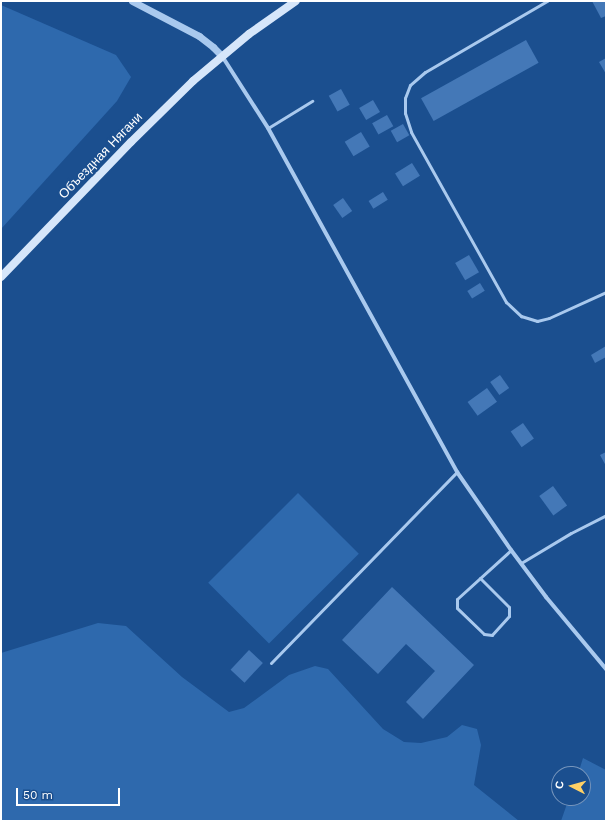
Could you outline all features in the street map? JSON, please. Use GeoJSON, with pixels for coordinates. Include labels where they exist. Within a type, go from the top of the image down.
{"type":"FeatureCollection","features":[{"type":"Feature","properties":{"kind":"main road","name":"Объездная Нягани"},"geometry":{"type":"LineString","coordinates":[[1,277],[130,142],[193,81],[249,34],[296,1]]}},
{"type":"Feature","properties":{"kind":"street"},"geometry":{"type":"LineString","coordinates":[[137,2],[199,36],[222,56],[268,128],[457,472],[511,550],[606,669]]}},
{"type":"Feature","properties":{"kind":"lane"},"geometry":{"type":"LineString","coordinates":[[547,1],[425,72],[410,85],[405,98],[405,113],[411,132],[506,302],[520,316],[537,321],[548,318],[606,292]]}},
{"type":"Feature","properties":{"kind":"lane"},"geometry":{"type":"LineString","coordinates":[[268,128],[312,101]]}},
{"type":"Feature","properties":{"kind":"lane"},"geometry":{"type":"LineString","coordinates":[[271,663],[457,472]]}},
{"type":"Feature","properties":{"kind":"lane"},"geometry":{"type":"LineString","coordinates":[[521,563],[606,515]]}},
{"type":"Feature","properties":{"kind":"lane"},"geometry":{"type":"LineString","coordinates":[[480,578],[509,607],[509,616],[492,635],[484,634],[457,608],[457,599],[480,578],[511,550]]}},
{"type":"Feature","properties":{"kind":"shaded area"},"geometry":{"type":"Polygon","coordinates":[[[1,5],[116,55],[131,77],[117,101],[1,229],[1,5]]]}},
{"type":"Feature","properties":{"kind":"shaded area"},"geometry":{"type":"Polygon","coordinates":[[[298,493],[359,554],[269,644],[208,583],[298,493]]]}},
{"type":"Feature","properties":{"kind":"shaded area"},"geometry":{"type":"Polygon","coordinates":[[[98,623],[126,626],[182,677],[229,712],[244,708],[289,675],[315,666],[328,669],[383,729],[404,742],[421,743],[447,737],[462,725],[477,729],[481,745],[474,785],[519,821],[1,821],[1,653],[98,623]]]}},
{"type":"Feature","properties":{"kind":"shaded area"},"geometry":{"type":"Polygon","coordinates":[[[583,758],[606,770],[606,821],[561,821],[566,806],[591,806],[591,766],[580,766],[583,758]]]}},
{"type":"Feature","properties":{"kind":"building"},"geometry":{"type":"Polygon","coordinates":[[[592,1],[606,1],[606,16],[601,18],[592,1]]]}},
{"type":"Feature","properties":{"kind":"building"},"geometry":{"type":"Polygon","coordinates":[[[526,40],[539,63],[434,121],[421,98],[526,40]]]}},
{"type":"Feature","properties":{"kind":"building"},"geometry":{"type":"Polygon","coordinates":[[[606,58],[606,74],[599,62],[606,58]]]}},
{"type":"Feature","properties":{"kind":"building"},"geometry":{"type":"Polygon","coordinates":[[[341,89],[350,105],[337,112],[329,96],[341,89]]]}},
{"type":"Feature","properties":{"kind":"building"},"geometry":{"type":"Polygon","coordinates":[[[373,100],[380,112],[366,120],[359,108],[373,100]]]}},
{"type":"Feature","properties":{"kind":"building"},"geometry":{"type":"Polygon","coordinates":[[[387,115],[393,126],[378,135],[372,123],[387,115]]]}},
{"type":"Feature","properties":{"kind":"building"},"geometry":{"type":"Polygon","coordinates":[[[403,124],[409,135],[397,142],[391,131],[403,124]]]}},
{"type":"Feature","properties":{"kind":"building"},"geometry":{"type":"Polygon","coordinates":[[[361,132],[370,147],[353,156],[345,142],[361,132]]]}},
{"type":"Feature","properties":{"kind":"building"},"geometry":{"type":"Polygon","coordinates":[[[412,163],[420,176],[403,186],[395,174],[412,163]]]}},
{"type":"Feature","properties":{"kind":"building"},"geometry":{"type":"Polygon","coordinates":[[[383,192],[388,200],[373,209],[369,201],[383,192]]]}},
{"type":"Feature","properties":{"kind":"building"},"geometry":{"type":"Polygon","coordinates":[[[343,198],[352,211],[342,218],[333,205],[343,198]]]}},
{"type":"Feature","properties":{"kind":"building"},"geometry":{"type":"Polygon","coordinates":[[[469,255],[479,272],[465,280],[455,263],[469,255]]]}},
{"type":"Feature","properties":{"kind":"building"},"geometry":{"type":"Polygon","coordinates":[[[480,283],[485,291],[472,299],[467,291],[480,283]]]}},
{"type":"Feature","properties":{"kind":"building"},"geometry":{"type":"Polygon","coordinates":[[[606,346],[606,357],[595,363],[591,355],[606,346]]]}},
{"type":"Feature","properties":{"kind":"building"},"geometry":{"type":"Polygon","coordinates":[[[500,375],[509,388],[499,395],[490,382],[500,375]]]}},
{"type":"Feature","properties":{"kind":"building"},"geometry":{"type":"Polygon","coordinates":[[[487,388],[497,402],[478,416],[468,402],[487,388]]]}},
{"type":"Feature","properties":{"kind":"building"},"geometry":{"type":"Polygon","coordinates":[[[523,423],[534,439],[522,447],[511,432],[523,423]]]}},
{"type":"Feature","properties":{"kind":"building"},"geometry":{"type":"Polygon","coordinates":[[[606,452],[606,466],[600,455],[606,452]]]}},
{"type":"Feature","properties":{"kind":"building"},"geometry":{"type":"Polygon","coordinates":[[[553,486],[567,505],[553,515],[539,496],[553,486]]]}},
{"type":"Feature","properties":{"kind":"building"},"geometry":{"type":"Polygon","coordinates":[[[392,587],[474,665],[423,719],[406,702],[435,671],[406,644],[378,674],[342,640],[392,587]]]}},
{"type":"Feature","properties":{"kind":"building"},"geometry":{"type":"Polygon","coordinates":[[[249,650],[263,663],[244,683],[231,670],[249,650]]]}}]}
